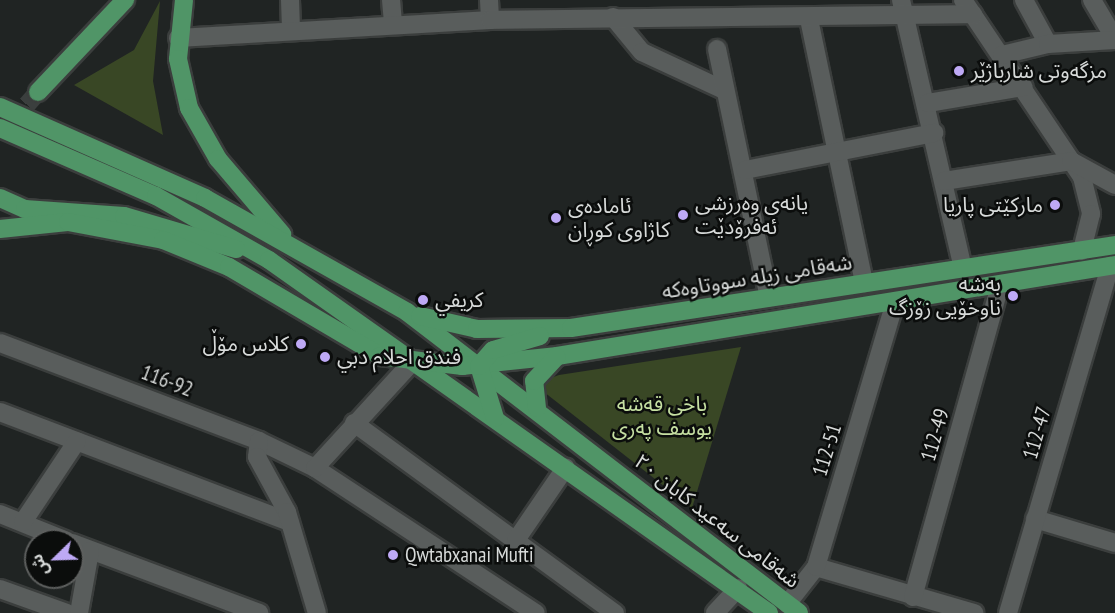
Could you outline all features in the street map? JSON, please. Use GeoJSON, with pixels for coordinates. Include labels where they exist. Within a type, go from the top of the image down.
{"type":"FeatureCollection","features":[{"type":"Feature","properties":{"kind":"main road"},"geometry":{"type":"LineString","coordinates":[[38,92],[125,0]]}},
{"type":"Feature","properties":{"kind":"main road"},"geometry":{"type":"LineString","coordinates":[[184,0],[178,38],[180,75],[199,129],[227,172],[291,244]]}},
{"type":"Feature","properties":{"kind":"main road"},"geometry":{"type":"LineString","coordinates":[[0,106],[205,198],[291,244],[407,312]]}},
{"type":"Feature","properties":{"kind":"main road"},"geometry":{"type":"LineString","coordinates":[[0,128],[156,196],[269,260]]}},
{"type":"Feature","properties":{"kind":"main road"},"geometry":{"type":"LineString","coordinates":[[0,198],[25,209],[146,221],[269,260]]}},
{"type":"Feature","properties":{"kind":"main road"},"geometry":{"type":"LineString","coordinates":[[0,230],[68,222],[163,240],[230,267],[380,356],[411,362],[479,366],[557,356],[1113,266]]}},
{"type":"Feature","properties":{"kind":"main road","name":"شەقامی زیلە سووتاوەکە"},"geometry":{"type":"LineString","coordinates":[[407,312],[477,329],[571,328],[1115,245]]}},
{"type":"Feature","properties":{"kind":"main road","name":"شەقامی سەعید کابان ٢٠"},"geometry":{"type":"LineString","coordinates":[[269,260],[411,362],[738,588],[770,613]]}},
{"type":"Feature","properties":{"kind":"main road"},"geometry":{"type":"LineString","coordinates":[[731,303],[735,327]]}},
{"type":"Feature","properties":{"kind":"main road","name":"شەقامی سەعید کابان ٢٠"},"geometry":{"type":"LineString","coordinates":[[407,312],[537,408],[793,609]]}},
{"type":"Feature","properties":{"kind":"main road"},"geometry":{"type":"LineString","coordinates":[[479,366],[493,350],[571,328]]}},
{"type":"Feature","properties":{"kind":"main road"},"geometry":{"type":"LineString","coordinates":[[537,408],[534,381],[557,356]]}},
{"type":"Feature","properties":{"kind":"main road"},"geometry":{"type":"LineString","coordinates":[[479,366],[495,418]]}},
{"type":"Feature","properties":{"kind":"street"},"geometry":{"type":"LineString","coordinates":[[290,0],[291,31]]}},
{"type":"Feature","properties":{"kind":"street"},"geometry":{"type":"LineString","coordinates":[[391,0],[393,24]]}},
{"type":"Feature","properties":{"kind":"street"},"geometry":{"type":"LineString","coordinates":[[489,0],[490,20]]}},
{"type":"Feature","properties":{"kind":"street"},"geometry":{"type":"LineString","coordinates":[[1024,0],[1048,44]]}},
{"type":"Feature","properties":{"kind":"street"},"geometry":{"type":"LineString","coordinates":[[1002,55],[1048,44],[1115,40],[1092,0]]}},
{"type":"Feature","properties":{"kind":"street"},"geometry":{"type":"LineString","coordinates":[[178,38],[490,20],[591,9],[614,17],[809,19],[903,7],[968,7],[1024,87],[1071,161],[1090,204],[1082,251]]}},
{"type":"Feature","properties":{"kind":"street"},"geometry":{"type":"LineString","coordinates":[[903,7],[928,103],[963,268]]}},
{"type":"Feature","properties":{"kind":"street"},"geometry":{"type":"LineString","coordinates":[[614,17],[642,52],[724,90]]}},
{"type":"Feature","properties":{"kind":"street"},"geometry":{"type":"LineString","coordinates":[[809,19],[839,151],[864,283]]}},
{"type":"Feature","properties":{"kind":"street"},"geometry":{"type":"LineString","coordinates":[[717,49],[724,90],[745,171],[769,298]]}},
{"type":"Feature","properties":{"kind":"street"},"geometry":{"type":"LineString","coordinates":[[928,103],[1024,87]]}},
{"type":"Feature","properties":{"kind":"street"},"geometry":{"type":"LineString","coordinates":[[745,171],[934,134]]}},
{"type":"Feature","properties":{"kind":"street"},"geometry":{"type":"LineString","coordinates":[[944,181],[1071,161],[1115,185]]}},
{"type":"Feature","properties":{"kind":"street","name":"112-47"},"geometry":{"type":"LineString","coordinates":[[1008,613],[1113,266]]}},
{"type":"Feature","properties":{"kind":"street","name":"112-49"},"geometry":{"type":"LineString","coordinates":[[913,597],[1000,285]]}},
{"type":"Feature","properties":{"kind":"street","name":"112-51"},"geometry":{"type":"LineString","coordinates":[[793,609],[816,567],[895,302]]}},
{"type":"Feature","properties":{"kind":"street","name":"116-92"},"geometry":{"type":"LineString","coordinates":[[0,343],[259,441],[315,468],[536,613]]}},
{"type":"Feature","properties":{"kind":"street"},"geometry":{"type":"LineString","coordinates":[[315,468],[411,362]]}},
{"type":"Feature","properties":{"kind":"street"},"geometry":{"type":"LineString","coordinates":[[0,412],[290,522]]}},
{"type":"Feature","properties":{"kind":"street"},"geometry":{"type":"LineString","coordinates":[[354,423],[615,613]]}},
{"type":"Feature","properties":{"kind":"street"},"geometry":{"type":"LineString","coordinates":[[23,522],[77,441]]}},
{"type":"Feature","properties":{"kind":"street"},"geometry":{"type":"LineString","coordinates":[[259,441],[257,457],[290,522],[317,613]]}},
{"type":"Feature","properties":{"kind":"street"},"geometry":{"type":"LineString","coordinates":[[516,540],[566,467]]}},
{"type":"Feature","properties":{"kind":"street"},"geometry":{"type":"LineString","coordinates":[[0,514],[40,529]]}},
{"type":"Feature","properties":{"kind":"street"},"geometry":{"type":"LineString","coordinates":[[1035,519],[1115,543]]}},
{"type":"Feature","properties":{"kind":"street"},"geometry":{"type":"LineString","coordinates":[[84,548],[259,613]]}},
{"type":"Feature","properties":{"kind":"street"},"geometry":{"type":"LineString","coordinates":[[79,613],[90,551]]}},
{"type":"Feature","properties":{"kind":"street"},"geometry":{"type":"LineString","coordinates":[[816,567],[974,613]]}},
{"type":"Feature","properties":{"kind":"street"},"geometry":{"type":"LineString","coordinates":[[715,613],[738,588]]}},
{"type":"Feature","properties":{"kind":"street"},"geometry":{"type":"LineString","coordinates":[[0,589],[26,601],[67,613]]}},
{"type":"Feature","properties":{"kind":"street"},"geometry":{"type":"LineString","coordinates":[[0,602],[26,601]]}},
{"type":"Feature","properties":{"kind":"green space"},"geometry":{"type":"Polygon","coordinates":[[[160,1],[153,81],[163,135],[74,85],[134,50],[160,1]]]}},
{"type":"Feature","properties":{"kind":"green space","name":"باخی قەشە یوسف پەری"},"geometry":{"type":"Polygon","coordinates":[[[741,347],[692,508],[544,392],[545,380],[559,375],[741,347]]]}},
{"type":"Feature","properties":{"kind":"tunnel"},"geometry":{"type":"LineString","coordinates":[[9,125],[38,92]]}},
{"type":"Feature","properties":{"kind":"place","name":"مزگەوتی شارباژێر"},"geometry":{"type":"Point","coordinates":[959,71]}},
{"type":"Feature","properties":{"kind":"place","name":"مارکێتی پاریا"},"geometry":{"type":"Point","coordinates":[1055,205]}},
{"type":"Feature","properties":{"kind":"place","name":"یانەی وەرزشی ئەفرۆدێت"},"geometry":{"type":"Point","coordinates":[683,215]}},
{"type":"Feature","properties":{"kind":"place","name":"ئامادەی کاژاوی کوڕان"},"geometry":{"type":"Point","coordinates":[556,218]}},
{"type":"Feature","properties":{"kind":"place","name":"بەشە ناوخۆیی زۆزگ"},"geometry":{"type":"Point","coordinates":[1013,296]}},
{"type":"Feature","properties":{"kind":"place","name":"كريفي"},"geometry":{"type":"Point","coordinates":[423,300]}},
{"type":"Feature","properties":{"kind":"place","name":"کلاس مۆڵ"},"geometry":{"type":"Point","coordinates":[301,344]}},
{"type":"Feature","properties":{"kind":"place","name":"فندق احلام دبي"},"geometry":{"type":"Point","coordinates":[325,357]}},
{"type":"Feature","properties":{"kind":"place","name":"Qwtabxanai Mufti"},"geometry":{"type":"Point","coordinates":[393,555]}}]}
